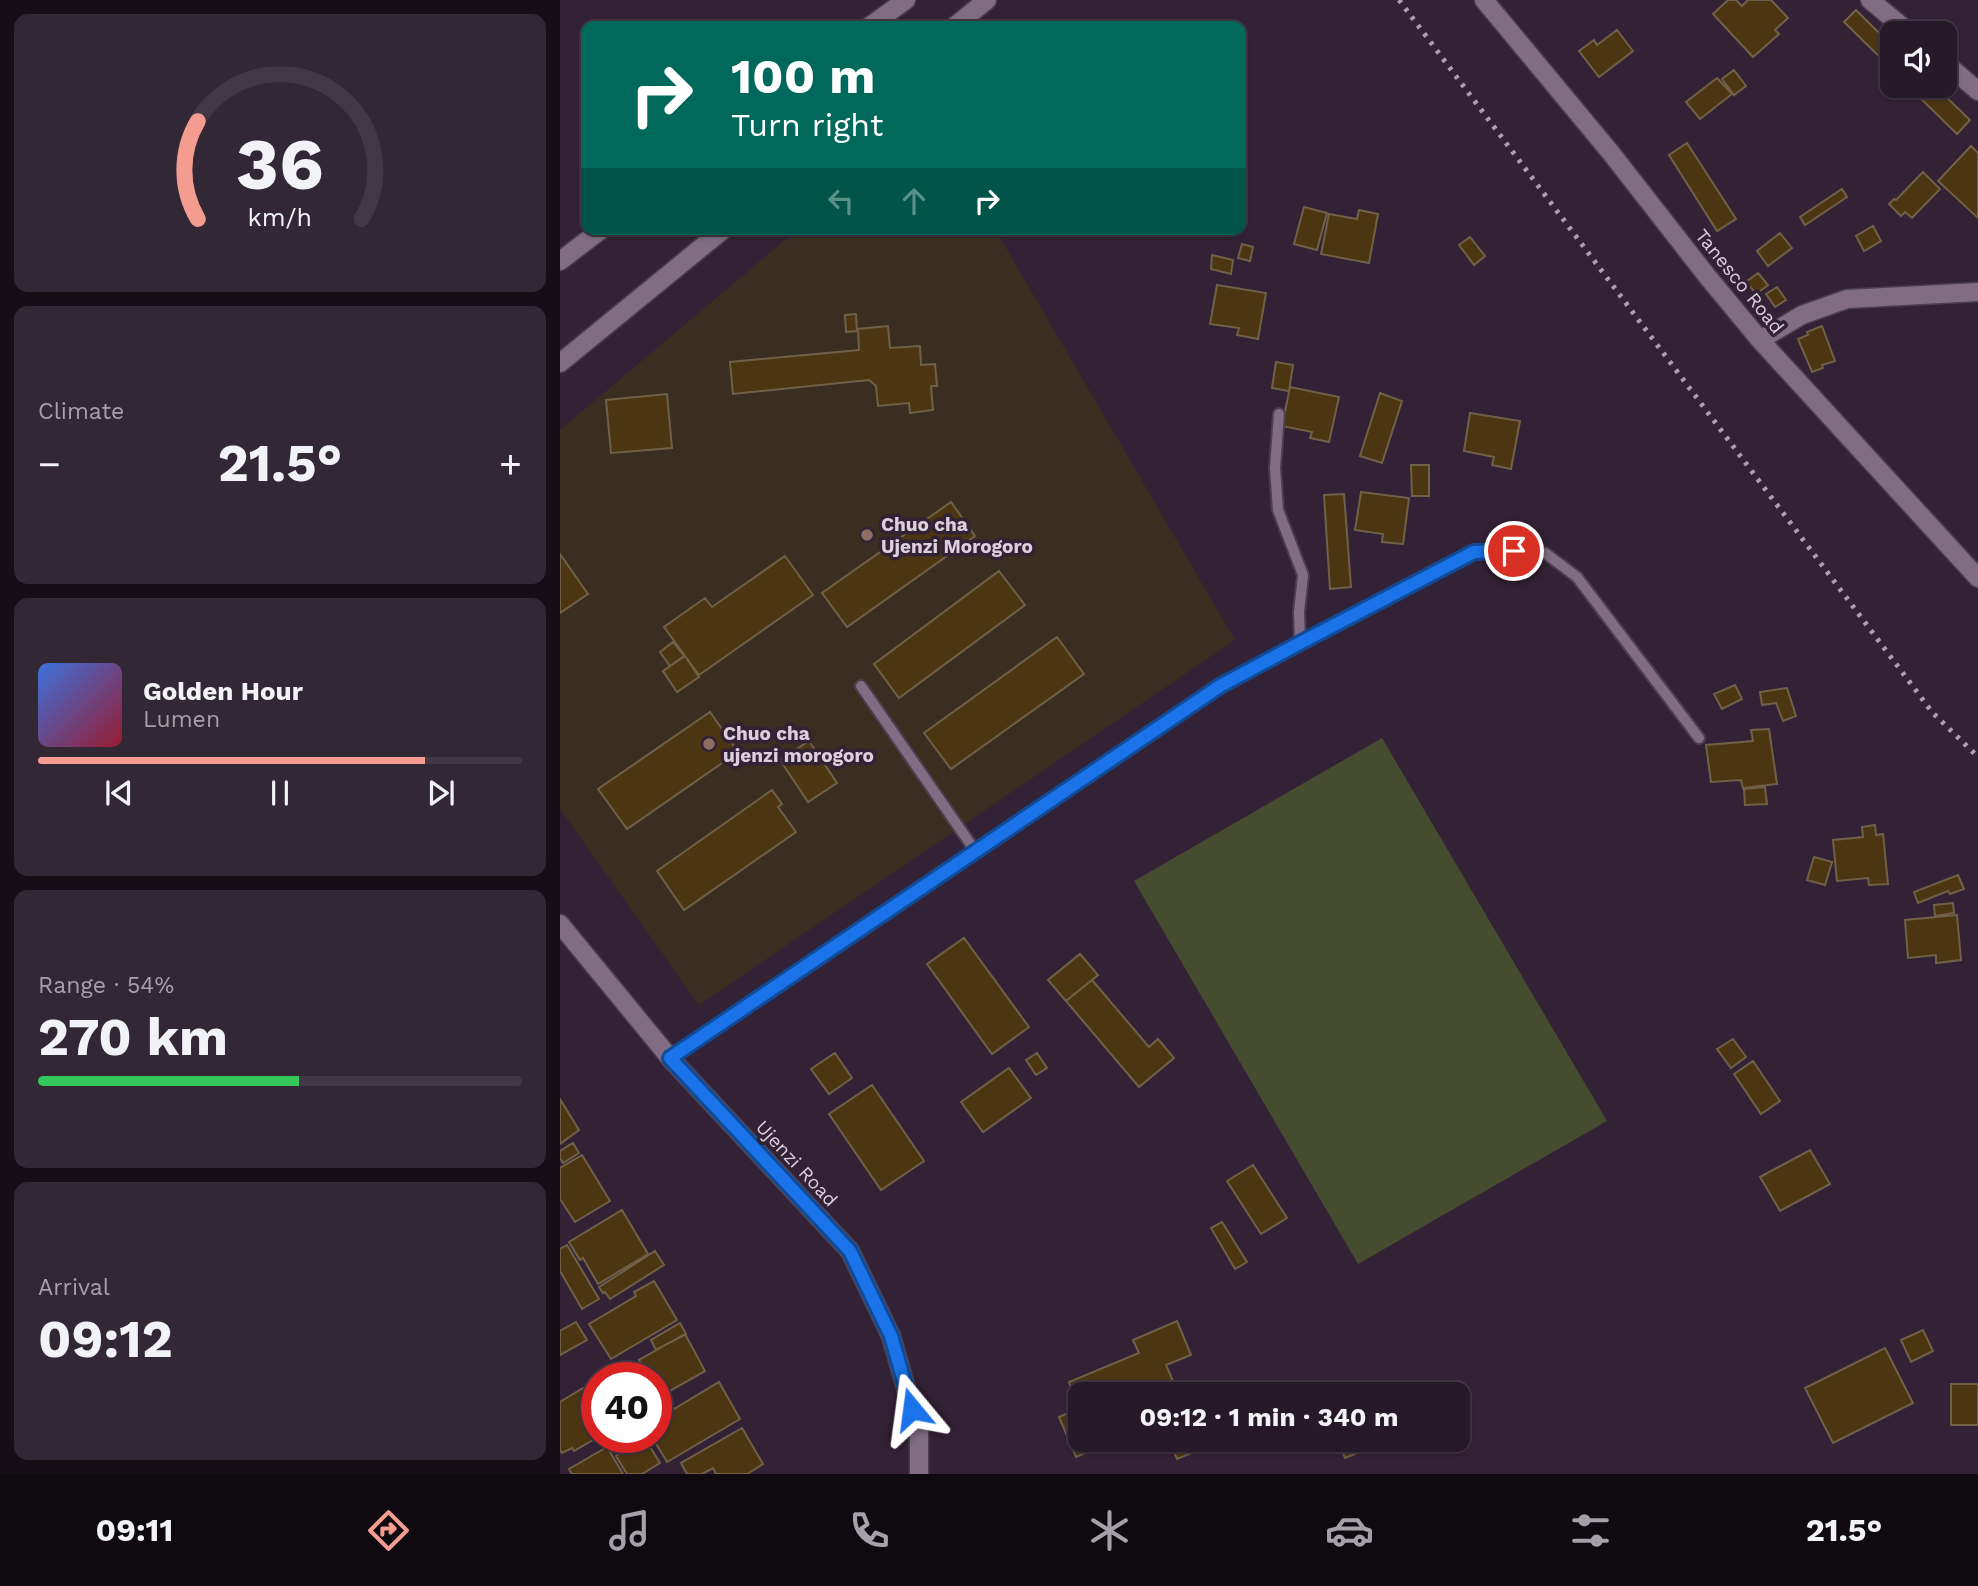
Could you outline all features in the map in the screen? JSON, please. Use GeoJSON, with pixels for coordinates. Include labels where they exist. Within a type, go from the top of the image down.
{"type":"FeatureCollection","features":[{"type":"Feature","properties":{"kind":"street"},"geometry":{"type":"LineString","coordinates":[[877,21],[906,0]]}},
{"type":"Feature","properties":{"kind":"street"},"geometry":{"type":"LineString","coordinates":[[960,21],[987,0]]}},
{"type":"Feature","properties":{"kind":"street","name":"Tanesco Road"},"geometry":{"type":"LineString","coordinates":[[1484,0],[1611,153],[1760,340],[1978,578]]}},
{"type":"Feature","properties":{"kind":"street"},"geometry":{"type":"LineString","coordinates":[[1870,0],[1895,21]]}},
{"type":"Feature","properties":{"kind":"street"},"geometry":{"type":"LineString","coordinates":[[1957,73],[1978,91]]}},
{"type":"Feature","properties":{"kind":"street"},"geometry":{"type":"LineString","coordinates":[[560,261],[594,235]]}},
{"type":"Feature","properties":{"kind":"street"},"geometry":{"type":"LineString","coordinates":[[560,363],[717,235]]}},
{"type":"Feature","properties":{"kind":"street"},"geometry":{"type":"LineString","coordinates":[[1760,340],[1802,315],[1847,299],[1978,292]]}},
{"type":"Feature","properties":{"kind":"street","name":"Ujenzi Road"},"geometry":{"type":"LineString","coordinates":[[560,924],[670,1058],[850,1251],[891,1336],[919,1433],[919,1474]]}},
{"type":"Feature","properties":{"kind":"lane"},"geometry":{"type":"LineString","coordinates":[[1279,414],[1275,468],[1278,510],[1303,575],[1299,612],[1300,643]]}},
{"type":"Feature","properties":{"kind":"lane"},"geometry":{"type":"LineString","coordinates":[[670,1058],[1220,686],[1474,552],[1545,553],[1577,577],[1699,738]]}},
{"type":"Feature","properties":{"kind":"lane"},"geometry":{"type":"LineString","coordinates":[[860,686],[976,852]]}},
{"type":"Feature","properties":{"kind":"shaded area","name":"Chuo cha Ujenzi Morogoro"},"geometry":{"type":"Polygon","coordinates":[[[791,235],[999,235],[1235,640],[699,1005],[560,809],[560,430],[791,235]]]}},
{"type":"Feature","properties":{"kind":"green space"},"geometry":{"type":"Polygon","coordinates":[[[1382,738],[1607,1121],[1358,1264],[1134,881],[1382,738]]]}},
{"type":"Feature","properties":{"kind":"building"},"geometry":{"type":"Polygon","coordinates":[[[1728,0],[1736,0],[1742,6],[1748,0],[1771,0],[1788,18],[1775,30],[1779,34],[1753,57],[1713,14],[1728,0]]]}},
{"type":"Feature","properties":{"kind":"building"},"geometry":{"type":"Polygon","coordinates":[[[1856,10],[1880,34],[1880,57],[1844,22],[1856,10]]]}},
{"type":"Feature","properties":{"kind":"building"},"geometry":{"type":"Polygon","coordinates":[[[1617,30],[1633,51],[1599,77],[1579,51],[1594,40],[1597,45],[1617,30]]]}},
{"type":"Feature","properties":{"kind":"building"},"geometry":{"type":"Polygon","coordinates":[[[1734,70],[1746,86],[1734,95],[1722,79],[1734,70]]]}},
{"type":"Feature","properties":{"kind":"building"},"geometry":{"type":"Polygon","coordinates":[[[1717,78],[1732,94],[1700,119],[1686,102],[1717,78]]]}},
{"type":"Feature","properties":{"kind":"building"},"geometry":{"type":"Polygon","coordinates":[[[1920,98],[1947,98],[1970,120],[1957,134],[1920,98]]]}},
{"type":"Feature","properties":{"kind":"building"},"geometry":{"type":"Polygon","coordinates":[[[1687,143],[1736,219],[1717,231],[1669,155],[1687,143]]]}},
{"type":"Feature","properties":{"kind":"building"},"geometry":{"type":"Polygon","coordinates":[[[1971,146],[1978,153],[1978,218],[1938,181],[1971,146]]]}},
{"type":"Feature","properties":{"kind":"building"},"geometry":{"type":"Polygon","coordinates":[[[1923,172],[1940,189],[1912,218],[1905,212],[1901,216],[1889,204],[1923,172]]]}},
{"type":"Feature","properties":{"kind":"building"},"geometry":{"type":"Polygon","coordinates":[[[1842,189],[1847,197],[1805,225],[1800,217],[1842,189]]]}},
{"type":"Feature","properties":{"kind":"building"},"geometry":{"type":"Polygon","coordinates":[[[1304,207],[1327,213],[1317,250],[1294,244],[1304,207]]]}},
{"type":"Feature","properties":{"kind":"building"},"geometry":{"type":"Polygon","coordinates":[[[1359,210],[1378,214],[1369,263],[1321,254],[1329,214],[1357,219],[1359,210]]]}},
{"type":"Feature","properties":{"kind":"building"},"geometry":{"type":"Polygon","coordinates":[[[1873,226],[1881,241],[1864,251],[1856,236],[1873,226]]]}},
{"type":"Feature","properties":{"kind":"building"},"geometry":{"type":"Polygon","coordinates":[[[1780,233],[1792,248],[1768,266],[1757,251],[1780,233]]]}},
{"type":"Feature","properties":{"kind":"building"},"geometry":{"type":"Polygon","coordinates":[[[1470,237],[1485,256],[1474,265],[1459,245],[1470,237]]]}},
{"type":"Feature","properties":{"kind":"building"},"geometry":{"type":"Polygon","coordinates":[[[1242,244],[1253,247],[1250,261],[1238,258],[1242,244]]]}},
{"type":"Feature","properties":{"kind":"building"},"geometry":{"type":"Polygon","coordinates":[[[1212,255],[1233,260],[1231,274],[1211,269],[1212,255]]]}},
{"type":"Feature","properties":{"kind":"building"},"geometry":{"type":"Polygon","coordinates":[[[1758,273],[1768,285],[1756,294],[1746,282],[1758,273]]]}},
{"type":"Feature","properties":{"kind":"building"},"geometry":{"type":"Polygon","coordinates":[[[1217,285],[1266,293],[1258,339],[1237,335],[1239,328],[1210,324],[1217,285]]]}},
{"type":"Feature","properties":{"kind":"building"},"geometry":{"type":"Polygon","coordinates":[[[1777,287],[1786,300],[1775,307],[1766,294],[1777,287]]]}},
{"type":"Feature","properties":{"kind":"building"},"geometry":{"type":"Polygon","coordinates":[[[856,314],[857,331],[846,332],[845,315],[856,314]]]}},
{"type":"Feature","properties":{"kind":"building"},"geometry":{"type":"Polygon","coordinates":[[[888,326],[890,348],[920,346],[921,365],[935,364],[937,386],[931,386],[933,410],[910,413],[909,403],[878,406],[876,386],[869,380],[733,394],[730,362],[859,350],[858,329],[888,326]]]}},
{"type":"Feature","properties":{"kind":"building"},"geometry":{"type":"Polygon","coordinates":[[[1822,326],[1835,361],[1812,372],[1798,339],[1822,326]]]}},
{"type":"Feature","properties":{"kind":"building"},"geometry":{"type":"Polygon","coordinates":[[[1276,362],[1293,365],[1289,391],[1272,388],[1276,362]]]}},
{"type":"Feature","properties":{"kind":"building"},"geometry":{"type":"Polygon","coordinates":[[[1290,387],[1339,397],[1329,442],[1310,438],[1312,432],[1282,426],[1290,387]]]}},
{"type":"Feature","properties":{"kind":"building"},"geometry":{"type":"Polygon","coordinates":[[[1380,393],[1402,401],[1382,463],[1360,456],[1380,393]]]}},
{"type":"Feature","properties":{"kind":"building"},"geometry":{"type":"Polygon","coordinates":[[[667,394],[672,448],[611,453],[606,400],[667,394]]]}},
{"type":"Feature","properties":{"kind":"building"},"geometry":{"type":"Polygon","coordinates":[[[1470,413],[1520,421],[1511,469],[1492,465],[1494,457],[1464,451],[1470,413]]]}},
{"type":"Feature","properties":{"kind":"building"},"geometry":{"type":"Polygon","coordinates":[[[1411,465],[1429,465],[1429,496],[1412,496],[1411,465]]]}},
{"type":"Feature","properties":{"kind":"building"},"geometry":{"type":"Polygon","coordinates":[[[1361,492],[1409,498],[1403,544],[1382,542],[1383,534],[1355,530],[1361,492]]]}},
{"type":"Feature","properties":{"kind":"building"},"geometry":{"type":"Polygon","coordinates":[[[1344,494],[1351,587],[1330,589],[1324,495],[1344,494]]]}},
{"type":"Feature","properties":{"kind":"building"},"geometry":{"type":"Polygon","coordinates":[[[951,502],[975,536],[847,627],[822,593],[951,502]]]}},
{"type":"Feature","properties":{"kind":"building"},"geometry":{"type":"Polygon","coordinates":[[[560,554],[588,594],[560,613],[560,554]]]}},
{"type":"Feature","properties":{"kind":"building"},"geometry":{"type":"Polygon","coordinates":[[[785,556],[813,595],[699,675],[664,627],[705,598],[712,607],[785,556]]]}},
{"type":"Feature","properties":{"kind":"building"},"geometry":{"type":"Polygon","coordinates":[[[999,571],[1025,605],[899,698],[874,664],[999,571]]]}},
{"type":"Feature","properties":{"kind":"building"},"geometry":{"type":"Polygon","coordinates":[[[1057,637],[1084,674],[951,769],[924,733],[1057,637]]]}},
{"type":"Feature","properties":{"kind":"building"},"geometry":{"type":"Polygon","coordinates":[[[673,642],[684,656],[670,666],[660,652],[673,642]]]}},
{"type":"Feature","properties":{"kind":"building"},"geometry":{"type":"Polygon","coordinates":[[[685,656],[699,677],[677,692],[663,671],[685,656]]]}},
{"type":"Feature","properties":{"kind":"building"},"geometry":{"type":"Polygon","coordinates":[[[1735,685],[1742,699],[1722,709],[1714,694],[1735,685]]]}},
{"type":"Feature","properties":{"kind":"building"},"geometry":{"type":"Polygon","coordinates":[[[1787,688],[1796,716],[1783,721],[1776,703],[1762,705],[1760,692],[1787,688]]]}},
{"type":"Feature","properties":{"kind":"building"},"geometry":{"type":"Polygon","coordinates":[[[710,712],[738,752],[627,829],[598,789],[710,712]]]}},
{"type":"Feature","properties":{"kind":"building"},"geometry":{"type":"Polygon","coordinates":[[[1769,729],[1777,784],[1743,788],[1741,780],[1711,782],[1706,745],[1753,741],[1751,730],[1769,729]]]}},
{"type":"Feature","properties":{"kind":"building"},"geometry":{"type":"Polygon","coordinates":[[[809,741],[837,783],[808,802],[780,760],[809,741]]]}},
{"type":"Feature","properties":{"kind":"building"},"geometry":{"type":"Polygon","coordinates":[[[1765,787],[1767,804],[1745,805],[1744,789],[1765,787]]]}},
{"type":"Feature","properties":{"kind":"building"},"geometry":{"type":"Polygon","coordinates":[[[772,790],[782,804],[778,807],[796,832],[684,910],[657,871],[772,790]]]}},
{"type":"Feature","properties":{"kind":"building"},"geometry":{"type":"Polygon","coordinates":[[[1875,825],[1876,835],[1883,834],[1888,884],[1869,885],[1868,878],[1837,881],[1833,840],[1863,837],[1862,827],[1875,825]]]}},
{"type":"Feature","properties":{"kind":"building"},"geometry":{"type":"Polygon","coordinates":[[[1814,857],[1832,862],[1825,885],[1807,880],[1814,857]]]}},
{"type":"Feature","properties":{"kind":"building"},"geometry":{"type":"Polygon","coordinates":[[[1958,875],[1964,889],[1950,894],[1948,891],[1918,903],[1914,892],[1958,875]]]}},
{"type":"Feature","properties":{"kind":"building"},"geometry":{"type":"Polygon","coordinates":[[[1953,903],[1954,913],[1935,916],[1934,905],[1953,903]]]}},
{"type":"Feature","properties":{"kind":"building"},"geometry":{"type":"Polygon","coordinates":[[[1957,915],[1961,960],[1936,963],[1936,955],[1908,958],[1905,920],[1957,915]]]}},
{"type":"Feature","properties":{"kind":"building"},"geometry":{"type":"Polygon","coordinates":[[[964,938],[1029,1027],[992,1054],[927,964],[964,938]]]}},
{"type":"Feature","properties":{"kind":"building"},"geometry":{"type":"Polygon","coordinates":[[[1080,954],[1098,975],[1066,1001],[1048,980],[1080,954]]]}},
{"type":"Feature","properties":{"kind":"building"},"geometry":{"type":"Polygon","coordinates":[[[1092,980],[1149,1047],[1158,1039],[1174,1058],[1139,1087],[1066,1001],[1092,980]]]}},
{"type":"Feature","properties":{"kind":"building"},"geometry":{"type":"Polygon","coordinates":[[[1733,1039],[1746,1057],[1731,1068],[1717,1049],[1733,1039]]]}},
{"type":"Feature","properties":{"kind":"building"},"geometry":{"type":"Polygon","coordinates":[[[835,1053],[852,1078],[829,1094],[811,1069],[835,1053]]]}},
{"type":"Feature","properties":{"kind":"building"},"geometry":{"type":"Polygon","coordinates":[[[1037,1053],[1047,1068],[1036,1075],[1026,1060],[1037,1053]]]}},
{"type":"Feature","properties":{"kind":"building"},"geometry":{"type":"Polygon","coordinates":[[[1753,1061],[1780,1101],[1761,1114],[1734,1074],[1753,1061]]]}},
{"type":"Feature","properties":{"kind":"building"},"geometry":{"type":"Polygon","coordinates":[[[1009,1068],[1031,1098],[983,1132],[961,1102],[1009,1068]]]}},
{"type":"Feature","properties":{"kind":"building"},"geometry":{"type":"Polygon","coordinates":[[[872,1085],[924,1161],[881,1190],[829,1114],[872,1085]]]}},
{"type":"Feature","properties":{"kind":"building"},"geometry":{"type":"Polygon","coordinates":[[[560,1099],[579,1130],[560,1144],[560,1099]]]}},
{"type":"Feature","properties":{"kind":"building"},"geometry":{"type":"Polygon","coordinates":[[[573,1143],[579,1153],[563,1163],[560,1151],[573,1143]]]}},
{"type":"Feature","properties":{"kind":"building"},"geometry":{"type":"Polygon","coordinates":[[[1810,1150],[1830,1184],[1780,1211],[1760,1177],[1810,1150]]]}},
{"type":"Feature","properties":{"kind":"building"},"geometry":{"type":"Polygon","coordinates":[[[582,1155],[610,1201],[575,1222],[560,1199],[560,1168],[582,1155]]]}},
{"type":"Feature","properties":{"kind":"building"},"geometry":{"type":"Polygon","coordinates":[[[1253,1165],[1287,1218],[1261,1234],[1227,1181],[1253,1165]]]}},
{"type":"Feature","properties":{"kind":"building"},"geometry":{"type":"Polygon","coordinates":[[[622,1210],[648,1254],[598,1284],[583,1258],[580,1260],[569,1242],[622,1210]]]}},
{"type":"Feature","properties":{"kind":"building"},"geometry":{"type":"Polygon","coordinates":[[[1222,1222],[1247,1262],[1235,1269],[1211,1228],[1222,1222]]]}},
{"type":"Feature","properties":{"kind":"building"},"geometry":{"type":"Polygon","coordinates":[[[567,1245],[599,1299],[582,1309],[560,1271],[560,1249],[567,1245]]]}},
{"type":"Feature","properties":{"kind":"building"},"geometry":{"type":"Polygon","coordinates":[[[655,1251],[664,1265],[610,1299],[603,1293],[599,1287],[655,1251]]]}},
{"type":"Feature","properties":{"kind":"building"},"geometry":{"type":"Polygon","coordinates":[[[654,1281],[677,1320],[611,1359],[589,1324],[636,1296],[634,1292],[654,1281]]]}},
{"type":"Feature","properties":{"kind":"building"},"geometry":{"type":"Polygon","coordinates":[[[1177,1321],[1191,1355],[1166,1365],[1173,1382],[1069,1382],[1139,1353],[1133,1340],[1177,1321]]]}},
{"type":"Feature","properties":{"kind":"building"},"geometry":{"type":"Polygon","coordinates":[[[576,1322],[587,1340],[560,1355],[560,1331],[576,1322]]]}},
{"type":"Feature","properties":{"kind":"building"},"geometry":{"type":"Polygon","coordinates":[[[680,1323],[686,1334],[656,1350],[651,1340],[680,1323]]]}},
{"type":"Feature","properties":{"kind":"building"},"geometry":{"type":"Polygon","coordinates":[[[1923,1330],[1933,1351],[1911,1362],[1901,1340],[1923,1330]]]}},
{"type":"Feature","properties":{"kind":"building"},"geometry":{"type":"Polygon","coordinates":[[[685,1334],[705,1371],[672,1390],[672,1362],[639,1360],[685,1334]]]}},
{"type":"Feature","properties":{"kind":"building"},"geometry":{"type":"Polygon","coordinates":[[[1885,1348],[1913,1403],[1833,1443],[1805,1388],[1885,1348]]]}},
{"type":"Feature","properties":{"kind":"building"},"geometry":{"type":"Polygon","coordinates":[[[719,1382],[740,1419],[667,1462],[662,1453],[672,1453],[672,1406],[674,1409],[719,1382]]]}},
{"type":"Feature","properties":{"kind":"building"},"geometry":{"type":"Polygon","coordinates":[[[1951,1384],[1978,1384],[1978,1425],[1951,1425],[1951,1384]]]}},
{"type":"Feature","properties":{"kind":"building"},"geometry":{"type":"Polygon","coordinates":[[[581,1389],[581,1447],[562,1453],[560,1450],[560,1402],[581,1389]]]}},
{"type":"Feature","properties":{"kind":"building"},"geometry":{"type":"Polygon","coordinates":[[[1068,1413],[1068,1438],[1059,1417],[1068,1413]]]}},
{"type":"Feature","properties":{"kind":"building"},"geometry":{"type":"Polygon","coordinates":[[[742,1428],[763,1464],[747,1474],[716,1474],[713,1468],[702,1474],[687,1474],[681,1463],[742,1428]]]}},
{"type":"Feature","properties":{"kind":"building"},"geometry":{"type":"Polygon","coordinates":[[[1074,1452],[1088,1452],[1076,1457],[1074,1452]]]}},
{"type":"Feature","properties":{"kind":"building"},"geometry":{"type":"Polygon","coordinates":[[[1174,1452],[1194,1452],[1177,1459],[1174,1452]]]}},
{"type":"Feature","properties":{"kind":"building"},"geometry":{"type":"Polygon","coordinates":[[[1342,1452],[1360,1452],[1345,1458],[1342,1452]]]}},
{"type":"Feature","properties":{"kind":"building"},"geometry":{"type":"Polygon","coordinates":[[[597,1453],[611,1453],[623,1474],[572,1474],[569,1469],[597,1453]]]}},
{"type":"Feature","properties":{"kind":"building"},"geometry":{"type":"Polygon","coordinates":[[[621,1453],[654,1453],[660,1463],[642,1474],[627,1474],[616,1456],[621,1453]]]}},
{"type":"Feature","properties":{"kind":"railway"},"geometry":{"type":"LineString","coordinates":[[1399,0],[1932,712],[1978,757]]}},
{"type":"Feature","properties":{"kind":"place","name":"Chuo cha Ujenzi Morogoro"},"geometry":{"type":"Point","coordinates":[867,535]}},
{"type":"Feature","properties":{"kind":"place","name":"Chuo cha ujenzi morogoro"},"geometry":{"type":"Point","coordinates":[709,744]}},
{"type":"Feature","properties":{"kind":"route"},"geometry":{"type":"LineString","coordinates":[[912,1409],[891,1336],[850,1251],[670,1058],[1220,686],[1474,552],[1514,551]]}}]}
